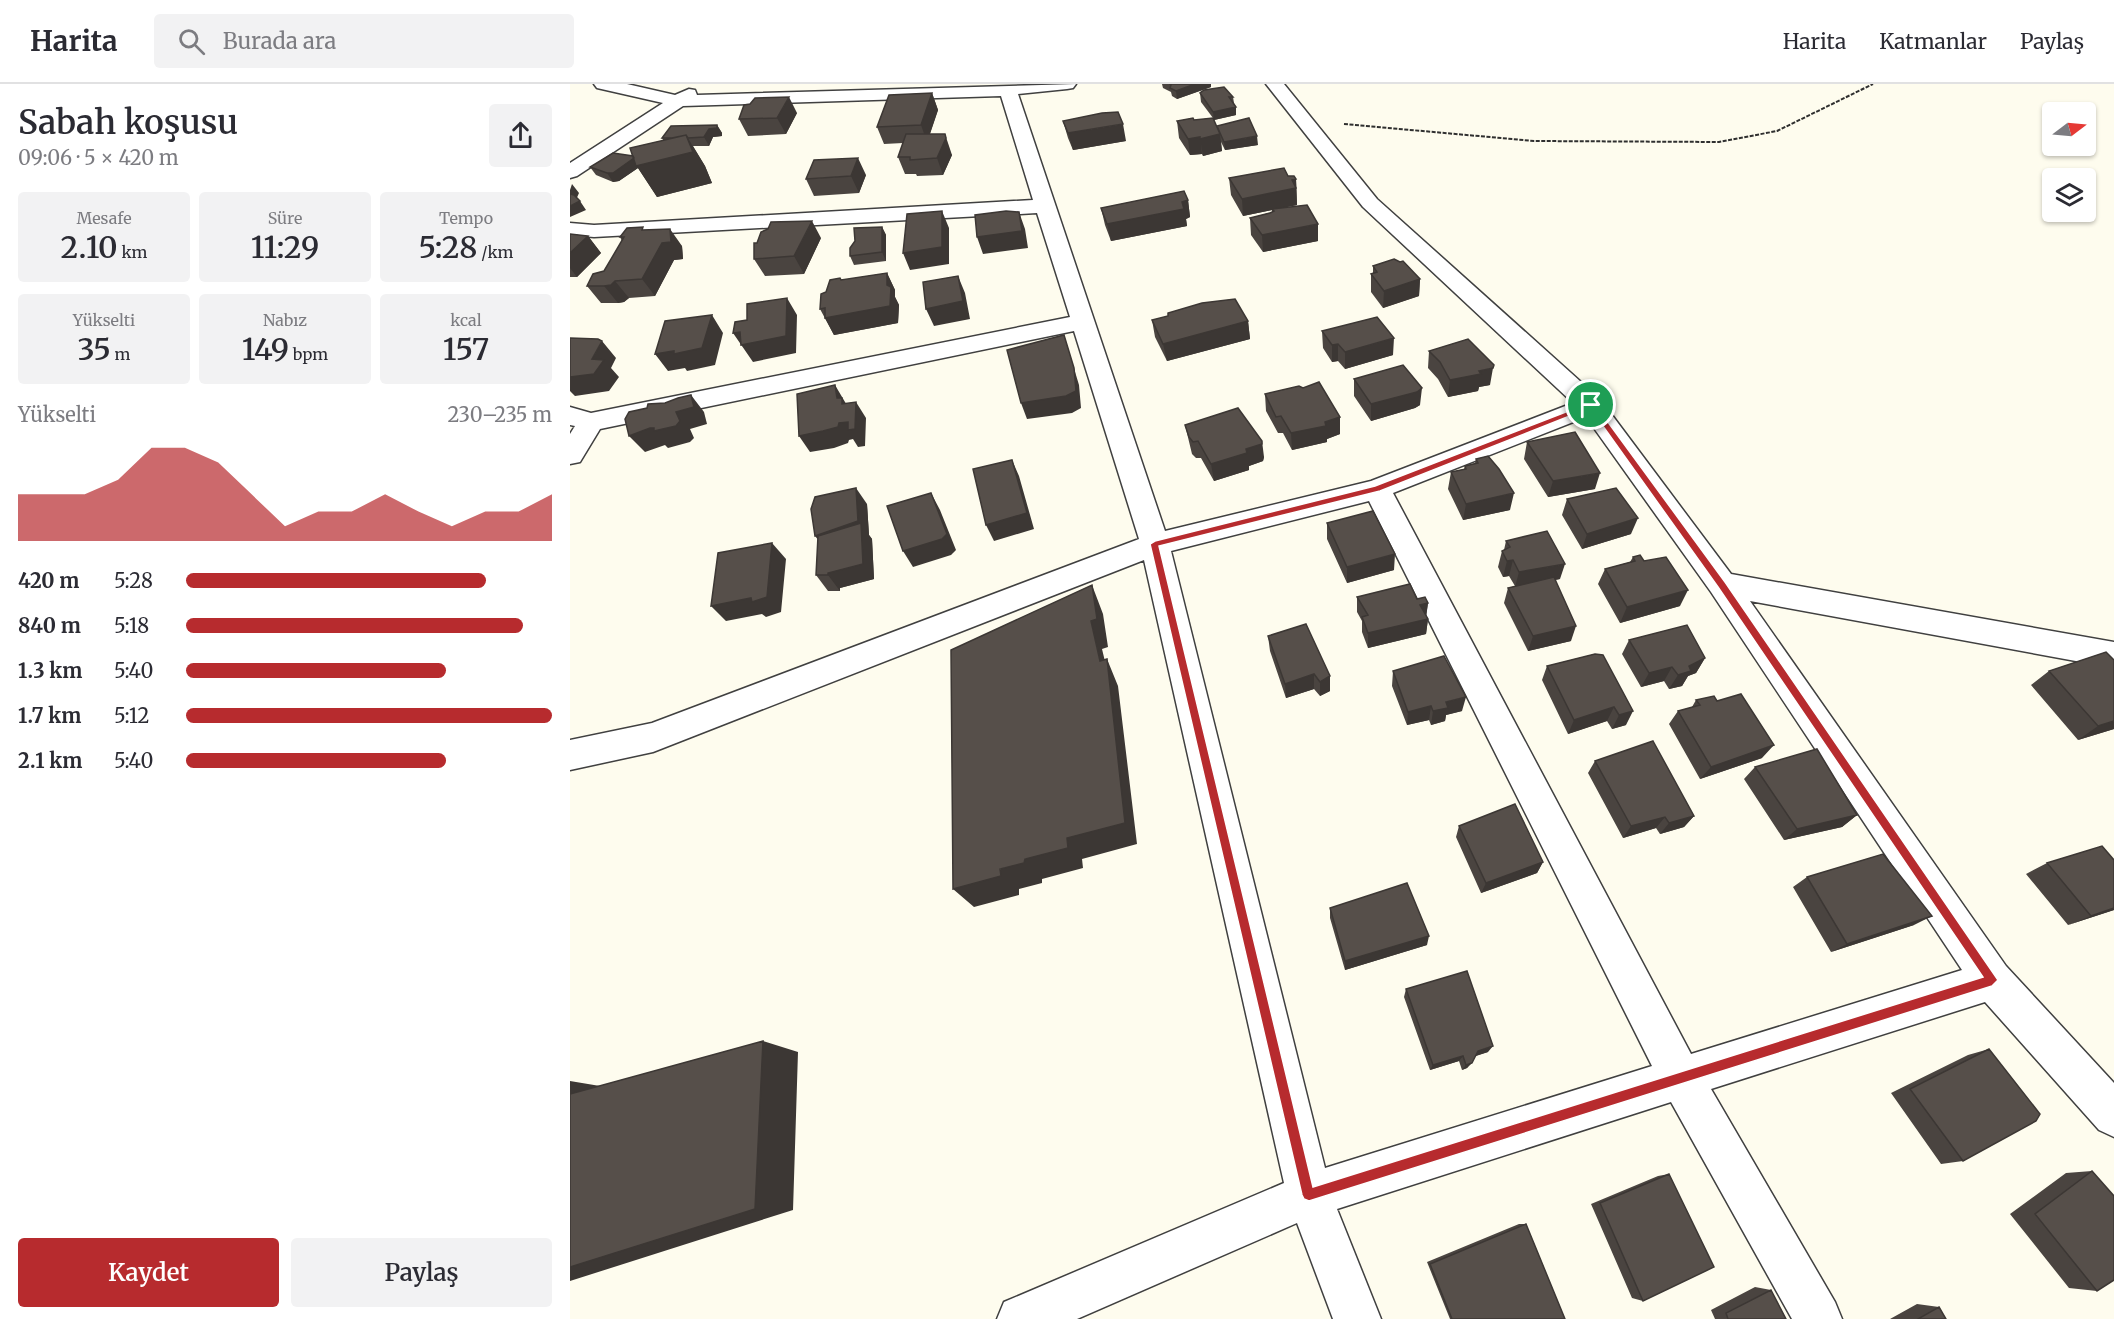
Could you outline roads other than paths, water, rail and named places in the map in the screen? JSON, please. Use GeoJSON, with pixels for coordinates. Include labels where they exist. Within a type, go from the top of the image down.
{"type":"FeatureCollection","features":[{"type":"Feature","properties":{"kind":"street"},"geometry":{"type":"LineString","coordinates":[[603,84],[678,101],[1008,90],[1067,84]]}},
{"type":"Feature","properties":{"kind":"street"},"geometry":{"type":"LineString","coordinates":[[570,172],[706,84]]}},
{"type":"Feature","properties":{"kind":"street"},"geometry":{"type":"LineString","coordinates":[[1275,84],[1370,203],[1591,405],[1722,584],[1992,980],[2114,1115]]}},
{"type":"Feature","properties":{"kind":"street"},"geometry":{"type":"LineString","coordinates":[[1008,90],[1155,544],[1309,1195],[1357,1319]]}},
{"type":"Feature","properties":{"kind":"street"},"geometry":{"type":"LineString","coordinates":[[570,229],[594,231],[1045,206]]}},
{"type":"Feature","properties":{"kind":"street"},"geometry":{"type":"LineString","coordinates":[[570,455],[581,419],[1082,322]]}},
{"type":"Feature","properties":{"kind":"street"},"geometry":{"type":"LineString","coordinates":[[570,755],[653,737],[1155,544],[1377,489],[1591,405]]}},
{"type":"Feature","properties":{"kind":"street"},"geometry":{"type":"LineString","coordinates":[[1377,489],[1681,1078],[1818,1319]]}},
{"type":"Feature","properties":{"kind":"street"},"geometry":{"type":"LineString","coordinates":[[1722,584],[2114,654]]}},
{"type":"Feature","properties":{"kind":"street"},"geometry":{"type":"LineString","coordinates":[[1020,1319],[1309,1195],[1992,980]]}}]}
